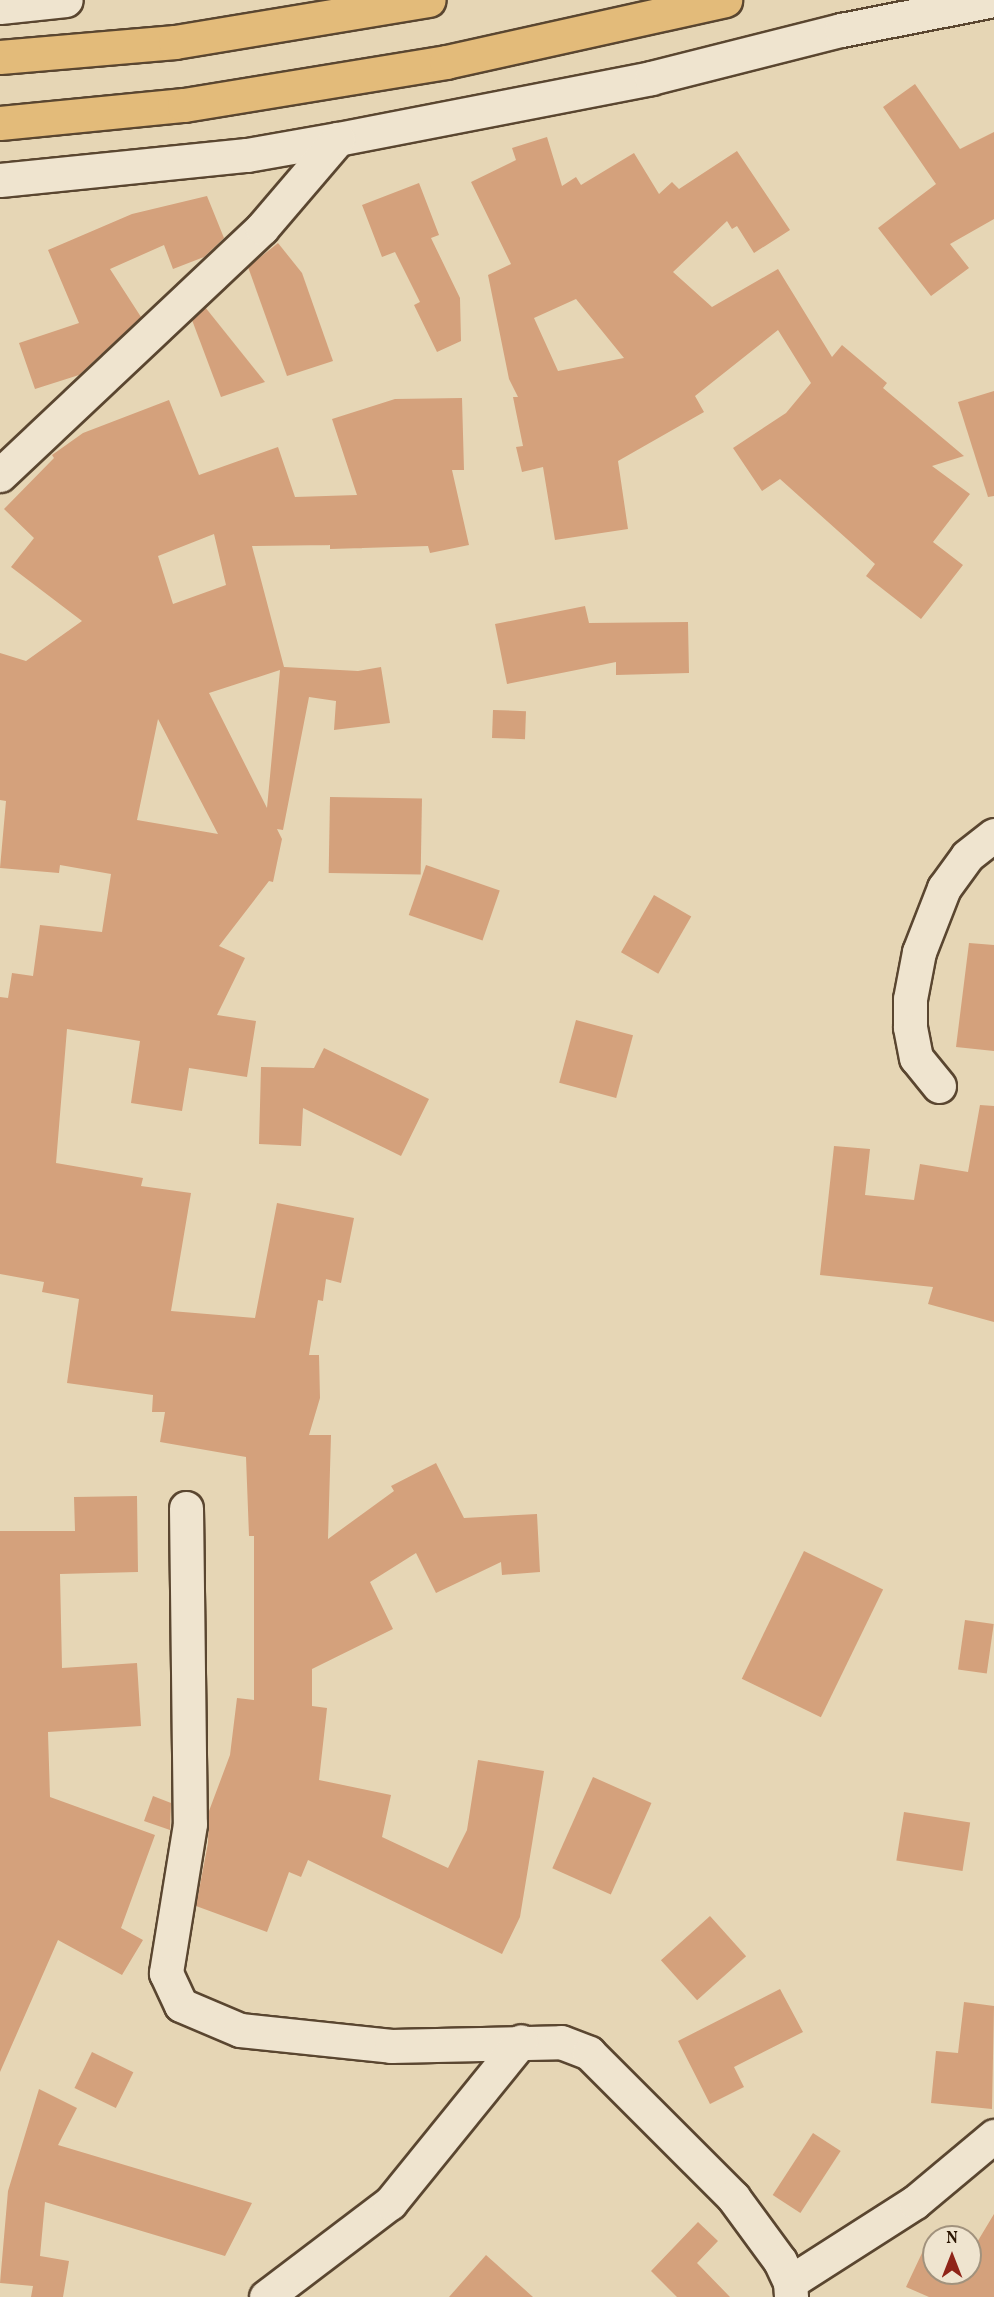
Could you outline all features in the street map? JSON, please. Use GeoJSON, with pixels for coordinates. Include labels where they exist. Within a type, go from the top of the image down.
{"type":"FeatureCollection","features":[{"type":"Feature","properties":{"kind":"highway"},"geometry":{"type":"LineString","coordinates":[[0,57],[175,42],[429,0]]}},
{"type":"Feature","properties":{"kind":"highway"},"geometry":{"type":"LineString","coordinates":[[0,123],[184,105],[423,66],[725,0]]}},
{"type":"Feature","properties":{"kind":"street"},"geometry":{"type":"LineString","coordinates":[[0,7],[66,0]]}},
{"type":"Feature","properties":{"kind":"street"},"geometry":{"type":"LineString","coordinates":[[0,180],[247,155],[338,139],[651,78],[841,30],[994,0]]}},
{"type":"Feature","properties":{"kind":"street"},"geometry":{"type":"LineString","coordinates":[[0,475],[262,228],[338,139]]}},
{"type":"Feature","properties":{"kind":"street"},"geometry":{"type":"LineString","coordinates":[[939,1086],[916,1058],[910,1027],[910,999],[919,952],[944,888],[967,856],[994,835]]}},
{"type":"Feature","properties":{"kind":"street"},"geometry":{"type":"LineString","coordinates":[[186,1508],[190,1824],[166,1973],[181,2005],[240,2030],[392,2046],[521,2041],[561,2042],[589,2053],[733,2197],[780,2261],[791,2289],[915,2202],[994,2136]]}},
{"type":"Feature","properties":{"kind":"street"},"geometry":{"type":"LineString","coordinates":[[266,2297],[390,2203],[521,2041]]}},
{"type":"Feature","properties":{"kind":"building"},"geometry":{"type":"Polygon","coordinates":[[[915,84],[960,149],[994,132],[994,219],[950,244],[969,268],[931,296],[878,228],[936,184],[883,107],[915,84]]]}},
{"type":"Feature","properties":{"kind":"building"},"geometry":{"type":"Polygon","coordinates":[[[547,137],[562,186],[576,177],[581,185],[634,153],[659,194],[672,182],[679,189],[737,151],[790,230],[754,253],[737,226],[732,229],[727,221],[673,272],[712,307],[778,269],[832,357],[842,345],[887,383],[883,388],[964,456],[932,466],[970,494],[933,542],[963,565],[921,619],[866,576],[875,564],[780,479],[762,491],[733,448],[786,413],[811,383],[778,330],[695,396],[704,412],[618,461],[628,529],[555,540],[543,467],[522,472],[516,447],[523,446],[513,397],[518,397],[509,379],[488,275],[511,264],[471,182],[516,160],[512,148],[547,137]],[[576,299],[534,318],[558,371],[624,358],[576,299]]]}},
{"type":"Feature","properties":{"kind":"building"},"geometry":{"type":"Polygon","coordinates":[[[419,183],[439,235],[431,238],[460,298],[461,341],[437,352],[414,305],[420,302],[395,252],[382,257],[362,205],[419,183]]]}},
{"type":"Feature","properties":{"kind":"building"},"geometry":{"type":"Polygon","coordinates":[[[207,196],[224,238],[204,257],[173,269],[164,245],[110,269],[141,317],[79,375],[35,389],[19,343],[79,323],[48,250],[132,214],[207,196]]]}},
{"type":"Feature","properties":{"kind":"building"},"geometry":{"type":"Polygon","coordinates":[[[278,243],[302,273],[333,361],[287,376],[248,267],[278,243]]]}},
{"type":"Feature","properties":{"kind":"building"},"geometry":{"type":"Polygon","coordinates":[[[205,307],[265,382],[221,397],[192,320],[205,307]]]}},
{"type":"Feature","properties":{"kind":"building"},"geometry":{"type":"Polygon","coordinates":[[[994,391],[994,496],[988,497],[958,402],[994,391]]]}},
{"type":"Feature","properties":{"kind":"building"},"geometry":{"type":"Polygon","coordinates":[[[462,398],[464,470],[452,470],[469,545],[430,553],[428,546],[330,549],[330,545],[252,546],[284,667],[358,671],[381,667],[390,723],[334,730],[336,701],[309,697],[283,830],[277,829],[282,839],[273,882],[269,881],[219,946],[245,958],[217,1015],[256,1021],[247,1077],[189,1068],[182,1111],[131,1103],[140,1041],[67,1029],[56,1163],[143,1178],[141,1186],[191,1193],[171,1311],[255,1318],[277,1203],[354,1218],[341,1283],[326,1279],[323,1301],[318,1300],[309,1355],[319,1355],[320,1398],[309,1435],[331,1435],[328,1539],[394,1491],[391,1486],[436,1463],[464,1518],[537,1514],[540,1572],[502,1575],[501,1562],[436,1593],[416,1553],[370,1582],[393,1629],[312,1669],[312,1706],[327,1708],[319,1780],[391,1795],[382,1837],[448,1868],[467,1830],[478,1760],[544,1771],[520,1917],[502,1954],[308,1860],[301,1877],[289,1872],[267,1932],[196,1906],[208,1843],[209,1811],[230,1755],[237,1698],[254,1700],[254,1536],[249,1536],[246,1457],[160,1442],[165,1412],[152,1412],[153,1395],[67,1383],[79,1299],[42,1292],[44,1282],[0,1274],[0,997],[8,998],[12,973],[33,976],[40,925],[102,932],[111,874],[60,865],[59,873],[0,868],[6,801],[0,800],[0,653],[26,661],[82,621],[11,567],[34,538],[4,509],[54,458],[52,455],[83,433],[169,400],[199,475],[278,447],[295,497],[357,495],[332,419],[395,399],[462,398]],[[214,534],[158,556],[173,604],[226,585],[214,534]],[[280,670],[209,693],[267,808],[280,670]],[[158,719],[137,820],[218,834],[158,719]]]}},
{"type":"Feature","properties":{"kind":"building"},"geometry":{"type":"Polygon","coordinates":[[[585,606],[589,623],[688,622],[689,673],[616,675],[616,662],[507,684],[495,624],[585,606]]]}},
{"type":"Feature","properties":{"kind":"building"},"geometry":{"type":"Polygon","coordinates":[[[493,710],[526,711],[525,739],[492,738],[493,710]]]}},
{"type":"Feature","properties":{"kind":"building"},"geometry":{"type":"Polygon","coordinates":[[[330,797],[422,799],[421,875],[329,873],[330,797]]]}},
{"type":"Feature","properties":{"kind":"building"},"geometry":{"type":"Polygon","coordinates":[[[426,865],[500,890],[482,941],[409,915],[426,865]]]}},
{"type":"Feature","properties":{"kind":"building"},"geometry":{"type":"Polygon","coordinates":[[[654,895],[691,916],[658,974],[621,952],[654,895]]]}},
{"type":"Feature","properties":{"kind":"building"},"geometry":{"type":"Polygon","coordinates":[[[969,943],[994,945],[994,1051],[956,1047],[969,943]]]}},
{"type":"Feature","properties":{"kind":"building"},"geometry":{"type":"Polygon","coordinates":[[[576,1020],[633,1035],[616,1098],[559,1083],[576,1020]]]}},
{"type":"Feature","properties":{"kind":"building"},"geometry":{"type":"Polygon","coordinates":[[[324,1048],[429,1099],[401,1156],[303,1108],[301,1146],[259,1144],[261,1067],[314,1068],[324,1048]]]}},
{"type":"Feature","properties":{"kind":"building"},"geometry":{"type":"Polygon","coordinates":[[[980,1105],[994,1106],[994,1322],[928,1304],[933,1287],[820,1275],[834,1146],[870,1149],[865,1195],[914,1200],[920,1164],[968,1172],[980,1105]]]}},
{"type":"Feature","properties":{"kind":"building"},"geometry":{"type":"Polygon","coordinates":[[[137,1496],[138,1572],[60,1574],[62,1668],[137,1663],[141,1726],[48,1732],[50,1797],[155,1835],[121,1928],[143,1940],[122,1975],[58,1940],[0,2072],[0,1531],[75,1531],[74,1497],[137,1496]]]}},
{"type":"Feature","properties":{"kind":"building"},"geometry":{"type":"Polygon","coordinates":[[[804,1551],[883,1590],[821,1717],[742,1679],[804,1551]]]}},
{"type":"Feature","properties":{"kind":"building"},"geometry":{"type":"Polygon","coordinates":[[[965,1620],[994,1624],[987,1674],[958,1670],[965,1620]]]}},
{"type":"Feature","properties":{"kind":"building"},"geometry":{"type":"Polygon","coordinates":[[[593,1777],[651,1803],[611,1894],[552,1868],[593,1777]]]}},
{"type":"Feature","properties":{"kind":"building"},"geometry":{"type":"Polygon","coordinates":[[[153,1796],[171,1803],[170,1830],[144,1821],[153,1796]]]}},
{"type":"Feature","properties":{"kind":"building"},"geometry":{"type":"Polygon","coordinates":[[[904,1812],[970,1822],[963,1871],[896,1860],[904,1812]]]}},
{"type":"Feature","properties":{"kind":"building"},"geometry":{"type":"Polygon","coordinates":[[[710,1916],[746,1956],[697,2000],[661,1960],[710,1916]]]}},
{"type":"Feature","properties":{"kind":"building"},"geometry":{"type":"Polygon","coordinates":[[[780,1989],[803,2032],[734,2067],[744,2087],[710,2104],[678,2041],[780,1989]]]}},
{"type":"Feature","properties":{"kind":"building"},"geometry":{"type":"Polygon","coordinates":[[[964,2002],[994,2006],[992,2109],[931,2103],[936,2051],[958,2053],[964,2002]]]}},
{"type":"Feature","properties":{"kind":"building"},"geometry":{"type":"Polygon","coordinates":[[[92,2052],[133,2072],[116,2108],[74,2088],[92,2052]]]}},
{"type":"Feature","properties":{"kind":"building"},"geometry":{"type":"Polygon","coordinates":[[[39,2089],[77,2108],[58,2145],[252,2203],[225,2256],[45,2202],[40,2256],[69,2261],[63,2297],[31,2297],[33,2286],[0,2283],[8,2191],[39,2089]]]}},
{"type":"Feature","properties":{"kind":"building"},"geometry":{"type":"Polygon","coordinates":[[[813,2133],[841,2151],[800,2213],[773,2195],[813,2133]]]}},
{"type":"Feature","properties":{"kind":"building"},"geometry":{"type":"Polygon","coordinates":[[[994,2214],[994,2297],[929,2297],[906,2287],[922,2253],[922,2285],[982,2285],[982,2234],[994,2214]]]}},
{"type":"Feature","properties":{"kind":"building"},"geometry":{"type":"Polygon","coordinates":[[[698,2222],[718,2241],[697,2263],[730,2297],[677,2297],[651,2271],[698,2222]]]}},
{"type":"Feature","properties":{"kind":"building"},"geometry":{"type":"Polygon","coordinates":[[[486,2255],[533,2297],[449,2297],[486,2255]]]}}]}
